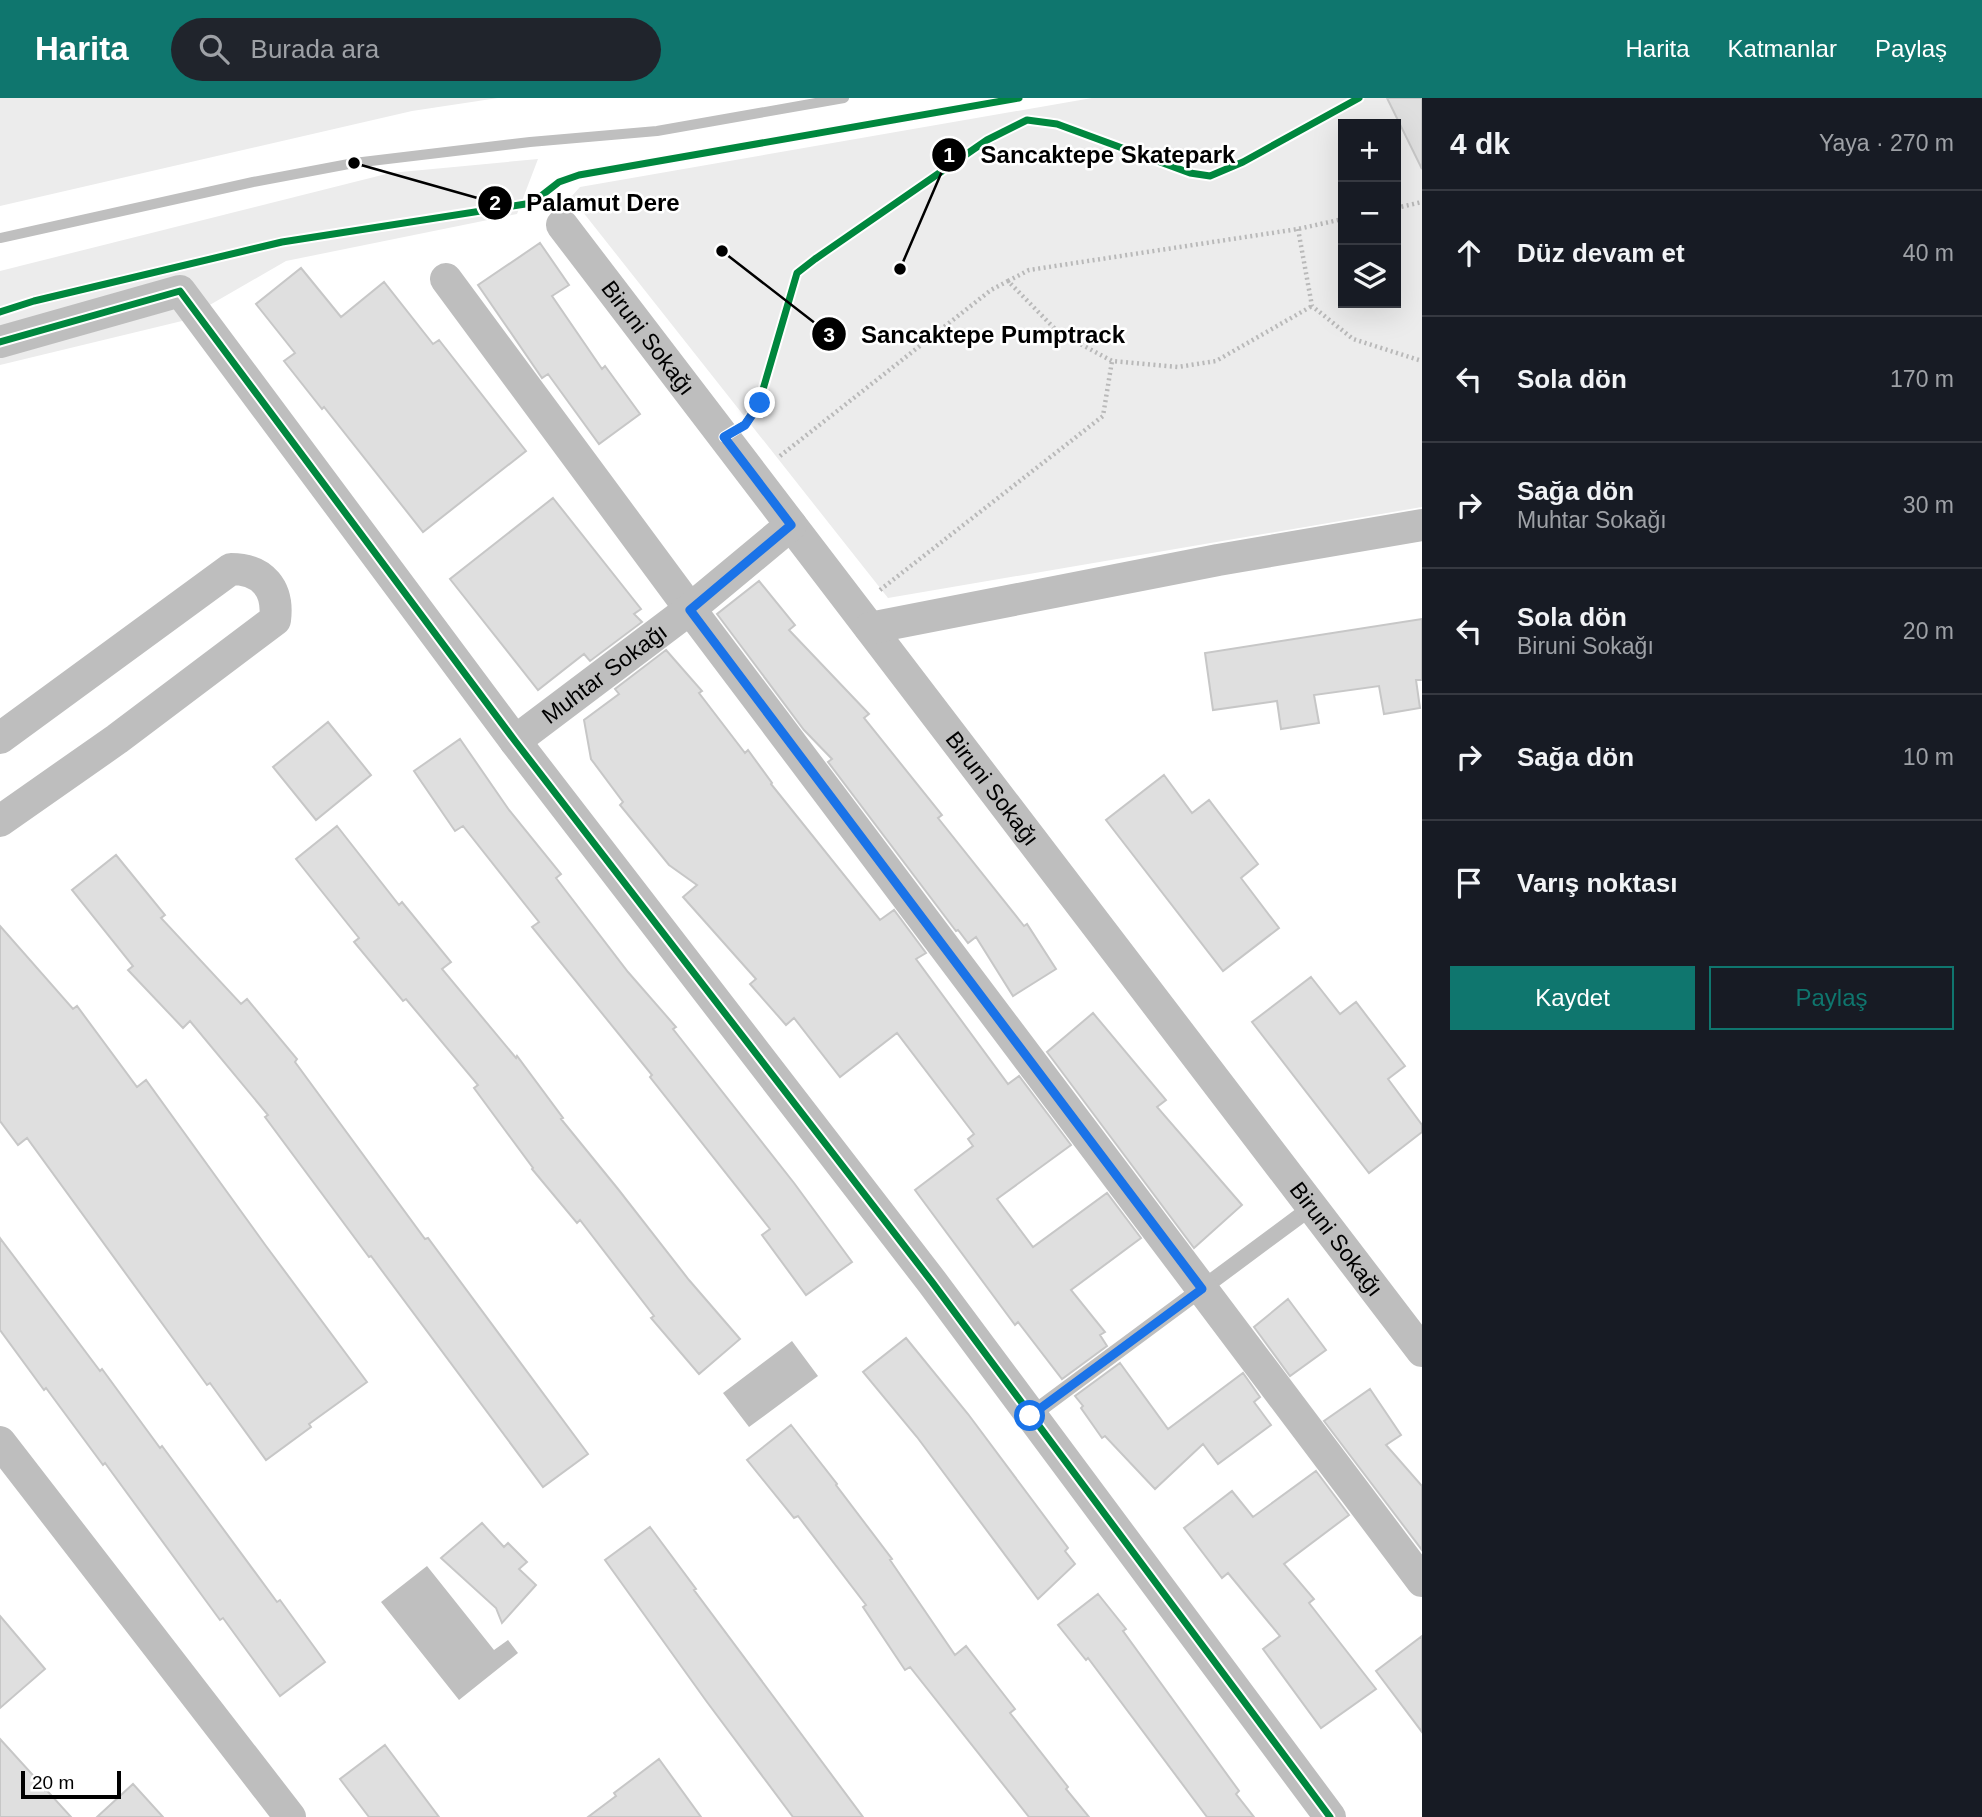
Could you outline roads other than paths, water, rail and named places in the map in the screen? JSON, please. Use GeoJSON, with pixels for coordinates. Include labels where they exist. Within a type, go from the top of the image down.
{"type":"FeatureCollection","features":[{"type":"Feature","properties":{"kind":"street","name":"Biruni Sokağı"},"geometry":{"type":"LineString","coordinates":[[562,225],[1422,1351]]}},
{"type":"Feature","properties":{"kind":"street"},"geometry":{"type":"LineString","coordinates":[[446,279],[690,610],[1422,1581]]}},
{"type":"Feature","properties":{"kind":"street"},"geometry":{"type":"LineString","coordinates":[[0,342],[180,291],[515,741],[923,1271],[1330,1817]]}},
{"type":"Feature","properties":{"kind":"street","name":"Muhtar Sokağı"},"geometry":{"type":"LineString","coordinates":[[515,741],[690,610],[791,525]]}},
{"type":"Feature","properties":{"kind":"street"},"geometry":{"type":"LineString","coordinates":[[863,619],[1422,525]]}},
{"type":"Feature","properties":{"kind":"street"},"geometry":{"type":"LineString","coordinates":[[0,738],[230,569],[243,569],[256,574],[274,593],[277,606],[275,620],[117,739],[0,821]]}},
{"type":"Feature","properties":{"kind":"street"},"geometry":{"type":"LineString","coordinates":[[0,1442],[290,1817]]}},
{"type":"Feature","properties":{"kind":"lane"},"geometry":{"type":"LineString","coordinates":[[1030,1416],[1312,1207]]}},
{"type":"Feature","properties":{"kind":"waterway"},"geometry":{"type":"LineString","coordinates":[[0,238],[253,182],[354,163],[530,142],[657,131],[844,98]]}},
{"type":"Feature","properties":{"kind":"place","name":"Palamut Dere"},"geometry":{"type":"Point","coordinates":[354,163]}},
{"type":"Feature","properties":{"kind":"place","name":"Sancaktepe Pumptrack"},"geometry":{"type":"Point","coordinates":[722,251]}},
{"type":"Feature","properties":{"kind":"place","name":"Sancaktepe Skatepark"},"geometry":{"type":"Point","coordinates":[900,269]}}]}
